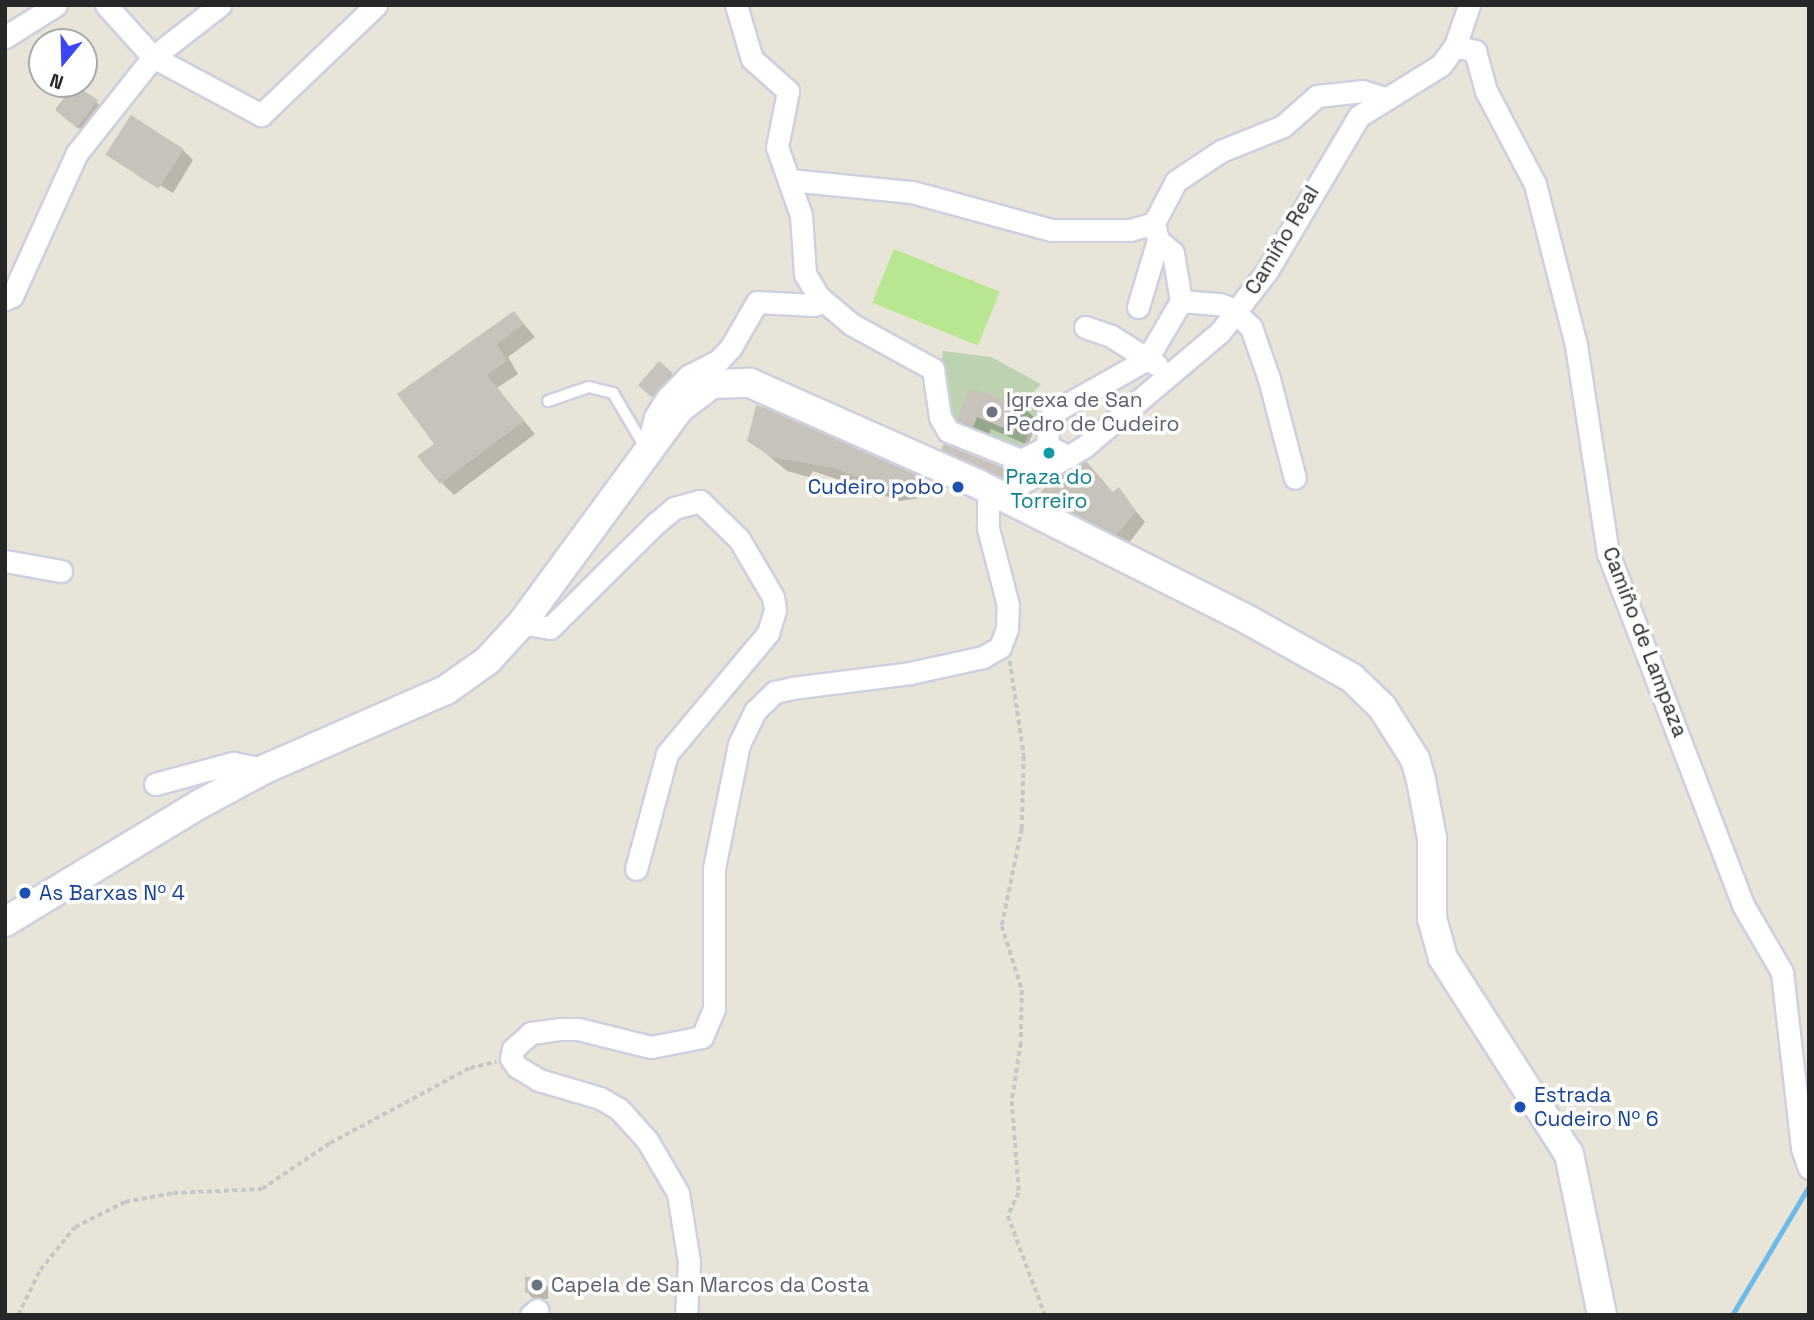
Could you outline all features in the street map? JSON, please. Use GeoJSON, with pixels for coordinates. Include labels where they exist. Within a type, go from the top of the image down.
{"type":"FeatureCollection","features":[{"type":"Feature","properties":{"kind":"street"},"geometry":{"type":"LineString","coordinates":[[5,37],[57,5]]}},
{"type":"Feature","properties":{"kind":"street"},"geometry":{"type":"LineString","coordinates":[[106,5],[153,57],[261,115],[376,5]]}},
{"type":"Feature","properties":{"kind":"street"},"geometry":{"type":"LineString","coordinates":[[5,299],[12,296],[77,153],[153,57],[220,5]]}},
{"type":"Feature","properties":{"kind":"street"},"geometry":{"type":"LineString","coordinates":[[736,5],[752,59],[788,91],[777,147],[802,215],[806,274],[823,301],[851,324],[933,369],[940,417],[948,431],[1021,460],[1048,446]]}},
{"type":"Feature","properties":{"kind":"street"},"geometry":{"type":"LineString","coordinates":[[1455,46],[1469,5]]}},
{"type":"Feature","properties":{"kind":"street","name":"Camiño Real"},"geometry":{"type":"LineString","coordinates":[[1000,495],[1069,457],[1170,375],[1238,312],[1350,127],[1365,109],[1441,65],[1455,46]]}},
{"type":"Feature","properties":{"kind":"street","name":"Camiño de Lampaza"},"geometry":{"type":"LineString","coordinates":[[1455,46],[1475,51],[1486,91],[1535,184],[1576,345],[1608,554],[1743,905],[1782,972],[1802,1148],[1809,1168]]}},
{"type":"Feature","properties":{"kind":"street"},"geometry":{"type":"LineString","coordinates":[[1138,307],[1150,276],[1156,232],[1175,181],[1222,151],[1283,126],[1317,96],[1362,91],[1385,98]]}},
{"type":"Feature","properties":{"kind":"street"},"geometry":{"type":"LineString","coordinates":[[789,180],[912,192],[1052,230],[1156,232],[1173,253],[1179,293],[1147,359],[1057,410],[1048,421],[1048,446]]}},
{"type":"Feature","properties":{"kind":"street"},"geometry":{"type":"LineString","coordinates":[[1150,276],[1179,293],[1238,312],[1251,327],[1269,379],[1295,478]]}},
{"type":"Feature","properties":{"kind":"street"},"geometry":{"type":"LineString","coordinates":[[647,450],[655,417],[667,398],[688,376],[719,360],[731,347],[757,302],[814,305],[823,301]]}},
{"type":"Feature","properties":{"kind":"street"},"geometry":{"type":"LineString","coordinates":[[1085,327],[1147,359],[1170,375]]}},
{"type":"Feature","properties":{"kind":"street"},"geometry":{"type":"LineString","coordinates":[[5,922],[29,904],[265,769],[446,690],[488,660],[522,623],[680,408],[701,390],[720,383],[750,383],[1000,495],[1317,656],[1364,689],[1394,723],[1415,759],[1427,804],[1432,918],[1443,958],[1569,1154],[1602,1315]]}},
{"type":"Feature","properties":{"kind":"street"},"geometry":{"type":"LineString","coordinates":[[1048,446],[1069,457]]}},
{"type":"Feature","properties":{"kind":"street"},"geometry":{"type":"LineString","coordinates":[[686,1315],[690,1262],[678,1193],[647,1140],[610,1103],[585,1091],[539,1080],[511,1058],[524,1036],[543,1031],[578,1029],[651,1047],[702,1037],[714,1009],[714,868],[739,744],[765,699],[792,688],[893,676],[972,660],[993,652],[1005,638],[1006,592],[985,510],[1000,495]]}},
{"type":"Feature","properties":{"kind":"street"},"geometry":{"type":"LineString","coordinates":[[522,623],[550,628],[674,508],[701,501],[739,539],[773,597],[775,610],[768,633],[667,754],[636,869]]}},
{"type":"Feature","properties":{"kind":"street"},"geometry":{"type":"LineString","coordinates":[[5,561],[61,571]]}},
{"type":"Feature","properties":{"kind":"street"},"geometry":{"type":"LineString","coordinates":[[155,784],[233,763],[265,769]]}},
{"type":"Feature","properties":{"kind":"lane"},"geometry":{"type":"LineString","coordinates":[[548,401],[589,387],[613,393],[647,450]]}},
{"type":"Feature","properties":{"kind":"path"},"geometry":{"type":"LineString","coordinates":[[1005,638],[1024,756],[1022,829],[1002,926],[1022,990],[1021,1043],[1012,1101],[1019,1193],[1008,1216],[1045,1315]]}},
{"type":"Feature","properties":{"kind":"path"},"geometry":{"type":"LineString","coordinates":[[18,1315],[40,1270],[75,1227],[125,1202],[173,1193],[262,1189],[330,1143],[470,1068],[511,1058]]}},
{"type":"Feature","properties":{"kind":"green space"},"geometry":{"type":"Polygon","coordinates":[[[894,249],[1000,292],[978,345],[872,303],[894,249]]]}},
{"type":"Feature","properties":{"kind":"green space"},"geometry":{"type":"Polygon","coordinates":[[[943,351],[991,357],[1041,384],[1029,397],[1039,407],[1019,457],[956,430],[939,384],[943,351]]]}},
{"type":"Feature","properties":{"kind":"building"},"geometry":{"type":"Polygon","coordinates":[[[64,98],[98,100],[77,128],[56,111],[64,98]]]}},
{"type":"Feature","properties":{"kind":"building"},"geometry":{"type":"Polygon","coordinates":[[[131,115],[184,149],[158,189],[105,154],[131,115]]]}},
{"type":"Feature","properties":{"kind":"building"},"geometry":{"type":"Polygon","coordinates":[[[514,311],[524,324],[497,344],[507,361],[487,375],[524,421],[440,484],[417,456],[434,444],[397,394],[514,311]]]}},
{"type":"Feature","properties":{"kind":"building"},"geometry":{"type":"Polygon","coordinates":[[[659,361],[673,373],[652,397],[638,385],[659,361]]]}},
{"type":"Feature","properties":{"kind":"building","name":"Igrexa de San Pedro de Cudeiro"},"geometry":{"type":"Polygon","coordinates":[[[969,388],[1025,406],[1014,432],[977,417],[973,427],[957,420],[969,388]]]}},
{"type":"Feature","properties":{"kind":"building"},"geometry":{"type":"Polygon","coordinates":[[[756,405],[919,476],[912,484],[885,488],[834,468],[771,457],[747,441],[756,405]]]}},
{"type":"Feature","properties":{"kind":"building"},"geometry":{"type":"Polygon","coordinates":[[[944,444],[1012,471],[1004,478],[941,450],[944,444]]]}},
{"type":"Feature","properties":{"kind":"building"},"geometry":{"type":"Polygon","coordinates":[[[1086,461],[1113,492],[1119,487],[1136,511],[1117,535],[1038,496],[1048,483],[1086,461]]]}},
{"type":"Feature","properties":{"kind":"building","name":"Capela de San Marcos da Costa"},"geometry":{"type":"Polygon","coordinates":[[[525,1277],[542,1277],[542,1293],[525,1293],[525,1277]]]}},
{"type":"Feature","properties":{"kind":"waterway"},"geometry":{"type":"LineString","coordinates":[[1732,1315],[1809,1186]]}},
{"type":"Feature","properties":{"kind":"place","name":"Igrexa de San Pedro de Cudeiro"},"geometry":{"type":"Point","coordinates":[992,412]}},
{"type":"Feature","properties":{"kind":"place","name":"Praza do Torreiro"},"geometry":{"type":"Point","coordinates":[1049,453]}},
{"type":"Feature","properties":{"kind":"place","name":"Cudeiro pobo"},"geometry":{"type":"Point","coordinates":[958,487]}},
{"type":"Feature","properties":{"kind":"place","name":"As Barxas Nº 4"},"geometry":{"type":"Point","coordinates":[25,893]}},
{"type":"Feature","properties":{"kind":"place","name":"Estrada Cudeiro Nº 6"},"geometry":{"type":"Point","coordinates":[1520,1107]}},
{"type":"Feature","properties":{"kind":"place","name":"Capela de San Marcos da Costa"},"geometry":{"type":"Point","coordinates":[537,1285]}}]}
